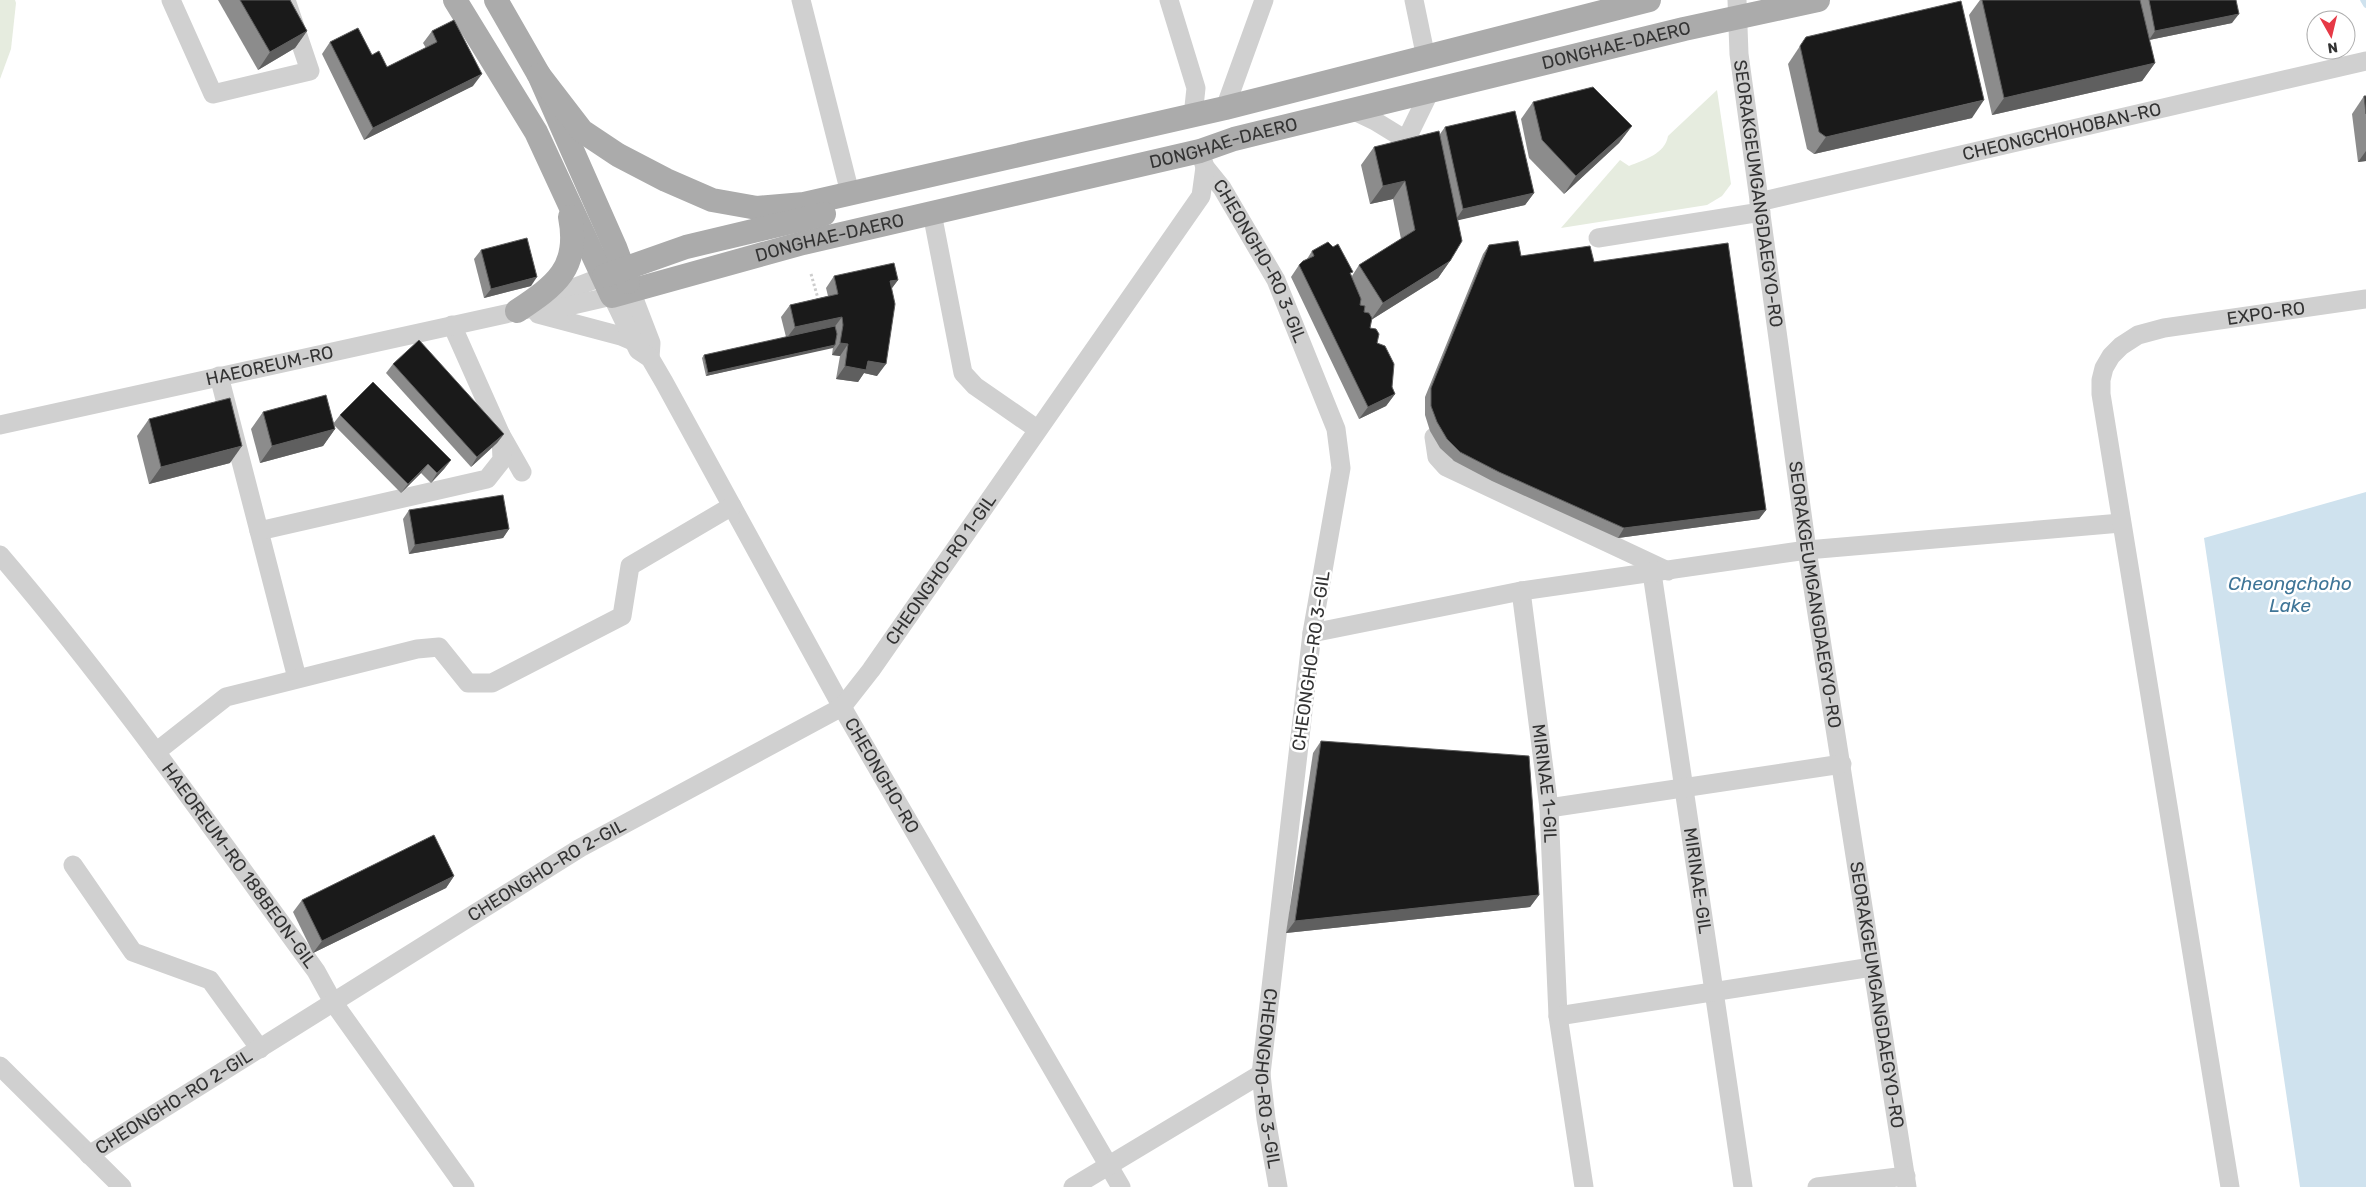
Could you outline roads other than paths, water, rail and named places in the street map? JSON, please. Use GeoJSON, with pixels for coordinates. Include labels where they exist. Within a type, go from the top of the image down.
{"type":"FeatureCollection","features":[{"type":"Feature","properties":{"kind":"main road"},"geometry":{"type":"LineString","coordinates":[[455,0],[536,132],[564,191],[618,283]]}},
{"type":"Feature","properties":{"kind":"main road","name":"DONGHAE-DAERO"},"geometry":{"type":"LineString","coordinates":[[496,0],[539,75],[582,131],[618,155],[666,180],[712,200],[757,208],[804,204],[1192,116],[1426,58],[1610,4],[1648,0]]}},
{"type":"Feature","properties":{"kind":"main road","name":"DONGHAE-DAERO"},"geometry":{"type":"LineString","coordinates":[[618,283],[932,213],[1203,159],[1234,139],[1684,29],[1738,9],[1818,0]]}},
{"type":"Feature","properties":{"kind":"main road","name":"DONGHAE-DAERO"},"geometry":{"type":"LineString","coordinates":[[539,75],[618,283]]}},
{"type":"Feature","properties":{"kind":"main road"},"geometry":{"type":"LineString","coordinates":[[1192,116],[1203,159]]}},
{"type":"Feature","properties":{"kind":"main road","name":"DONGHAE-DAERO"},"geometry":{"type":"LineString","coordinates":[[618,283],[686,247],[878,202],[906,192],[953,170]]}},
{"type":"Feature","properties":{"kind":"main road"},"geometry":{"type":"LineString","coordinates":[[528,309],[561,276],[572,252],[574,238],[564,191]]}},
{"type":"Feature","properties":{"kind":"street"},"geometry":{"type":"LineString","coordinates":[[171,0],[213,94],[310,71],[286,0]]}},
{"type":"Feature","properties":{"kind":"street"},"geometry":{"type":"LineString","coordinates":[[801,0],[850,193]]}},
{"type":"Feature","properties":{"kind":"street"},"geometry":{"type":"LineString","coordinates":[[1168,0],[1196,88],[1192,116]]}},
{"type":"Feature","properties":{"kind":"street"},"geometry":{"type":"LineString","coordinates":[[1225,108],[1264,0]]}},
{"type":"Feature","properties":{"kind":"street"},"geometry":{"type":"LineString","coordinates":[[1414,0],[1426,58]]}},
{"type":"Feature","properties":{"kind":"street","name":"SEORAKGEUMGANGDAEGYO-RO"},"geometry":{"type":"LineString","coordinates":[[1738,9],[1739,54],[1808,550],[1906,1182]]}},
{"type":"Feature","properties":{"kind":"street","name":"CHEONGCHOHOBAN-RO"},"geometry":{"type":"LineString","coordinates":[[1598,238],[1760,207],[2366,62]]}},
{"type":"Feature","properties":{"kind":"street"},"geometry":{"type":"LineString","coordinates":[[1352,110],[1375,121],[1408,147],[1430,92]]}},
{"type":"Feature","properties":{"kind":"street","name":"CHEONGHO-RO 1-GIL"},"geometry":{"type":"LineString","coordinates":[[842,707],[871,670],[1201,196],[1203,159]]}},
{"type":"Feature","properties":{"kind":"street","name":"CHEONGHO-RO 3-GIL"},"geometry":{"type":"LineString","coordinates":[[1203,159],[1276,280],[1336,429],[1341,468],[1312,633],[1262,1074],[1266,1120],[1278,1187]]}},
{"type":"Feature","properties":{"kind":"street"},"geometry":{"type":"LineString","coordinates":[[932,213],[963,373],[974,386],[1037,429]]}},
{"type":"Feature","properties":{"kind":"street","name":"HAEOREUM-RO"},"geometry":{"type":"LineString","coordinates":[[0,426],[528,309],[555,295],[618,283]]}},
{"type":"Feature","properties":{"kind":"street","name":"CHEONGHO-RO"},"geometry":{"type":"LineString","coordinates":[[618,283],[638,350],[650,358],[842,707],[1121,1187]]}},
{"type":"Feature","properties":{"kind":"street","name":"CHEONGHO-RO"},"geometry":{"type":"LineString","coordinates":[[618,283],[651,343],[650,358]]}},
{"type":"Feature","properties":{"kind":"street","name":"EXPO-RO"},"geometry":{"type":"LineString","coordinates":[[2230,1187],[2121,523],[2101,380],[2111,356],[2121,346],[2138,335],[2164,328],[2366,299]]}},
{"type":"Feature","properties":{"kind":"street"},"geometry":{"type":"LineString","coordinates":[[528,309],[544,316],[621,336],[635,342]]}},
{"type":"Feature","properties":{"kind":"street"},"geometry":{"type":"LineString","coordinates":[[452,325],[501,435],[522,472]]}},
{"type":"Feature","properties":{"kind":"street"},"geometry":{"type":"LineString","coordinates":[[220,376],[297,678]]}},
{"type":"Feature","properties":{"kind":"street"},"geometry":{"type":"LineString","coordinates":[[259,530],[487,479],[502,460],[501,435]]}},
{"type":"Feature","properties":{"kind":"street"},"geometry":{"type":"LineString","coordinates":[[1434,437],[1437,457],[1446,467],[1660,572]]}},
{"type":"Feature","properties":{"kind":"street"},"geometry":{"type":"LineString","coordinates":[[156,752],[226,697],[417,649],[439,647],[468,683],[492,683],[622,616],[630,566],[732,506]]}},
{"type":"Feature","properties":{"kind":"street"},"geometry":{"type":"LineString","coordinates":[[1312,633],[1521,591],[1808,550],[2121,523]]}},
{"type":"Feature","properties":{"kind":"street"},"geometry":{"type":"LineString","coordinates":[[1624,537],[1688,568]]}},
{"type":"Feature","properties":{"kind":"street","name":"HAEOREUM-RO 188BEON-GIL"},"geometry":{"type":"LineString","coordinates":[[0,555],[41,602],[156,752],[316,971],[334,1002],[465,1187]]}},
{"type":"Feature","properties":{"kind":"street","name":"MIRINAE-GIL"},"geometry":{"type":"LineString","coordinates":[[1660,572],[1684,788],[1743,1187]]}},
{"type":"Feature","properties":{"kind":"street","name":"MIRINAE 1-GIL"},"geometry":{"type":"LineString","coordinates":[[1521,591],[1549,808],[1558,1016],[1584,1187]]}},
{"type":"Feature","properties":{"kind":"street","name":"CHEONGHO-RO 2-GIL"},"geometry":{"type":"LineString","coordinates":[[89,1155],[580,848],[842,707]]}},
{"type":"Feature","properties":{"kind":"street"},"geometry":{"type":"LineString","coordinates":[[1549,808],[1842,764]]}},
{"type":"Feature","properties":{"kind":"street","name":"CHEONGHO-RO 2-GIL"},"geometry":{"type":"LineString","coordinates":[[73,865],[133,952],[210,980],[260,1049]]}},
{"type":"Feature","properties":{"kind":"street"},"geometry":{"type":"LineString","coordinates":[[1558,1016],[1872,967]]}},
{"type":"Feature","properties":{"kind":"street"},"geometry":{"type":"LineString","coordinates":[[0,1066],[122,1187]]}},
{"type":"Feature","properties":{"kind":"street"},"geometry":{"type":"LineString","coordinates":[[1073,1187],[1262,1074]]}},
{"type":"Feature","properties":{"kind":"street"},"geometry":{"type":"LineString","coordinates":[[1817,1187],[1906,1182]]}},
{"type":"Feature","properties":{"kind":"water","name":"Cheongchoho Lake"},"geometry":{"type":"Polygon","coordinates":[[[2366,492],[2366,1187],[2300,1187],[2204,538],[2366,492]]]}},
{"type":"Feature","properties":{"kind":"waterway"},"geometry":{"type":"LineString","coordinates":[[2363,0],[2366,5]]}}]}
